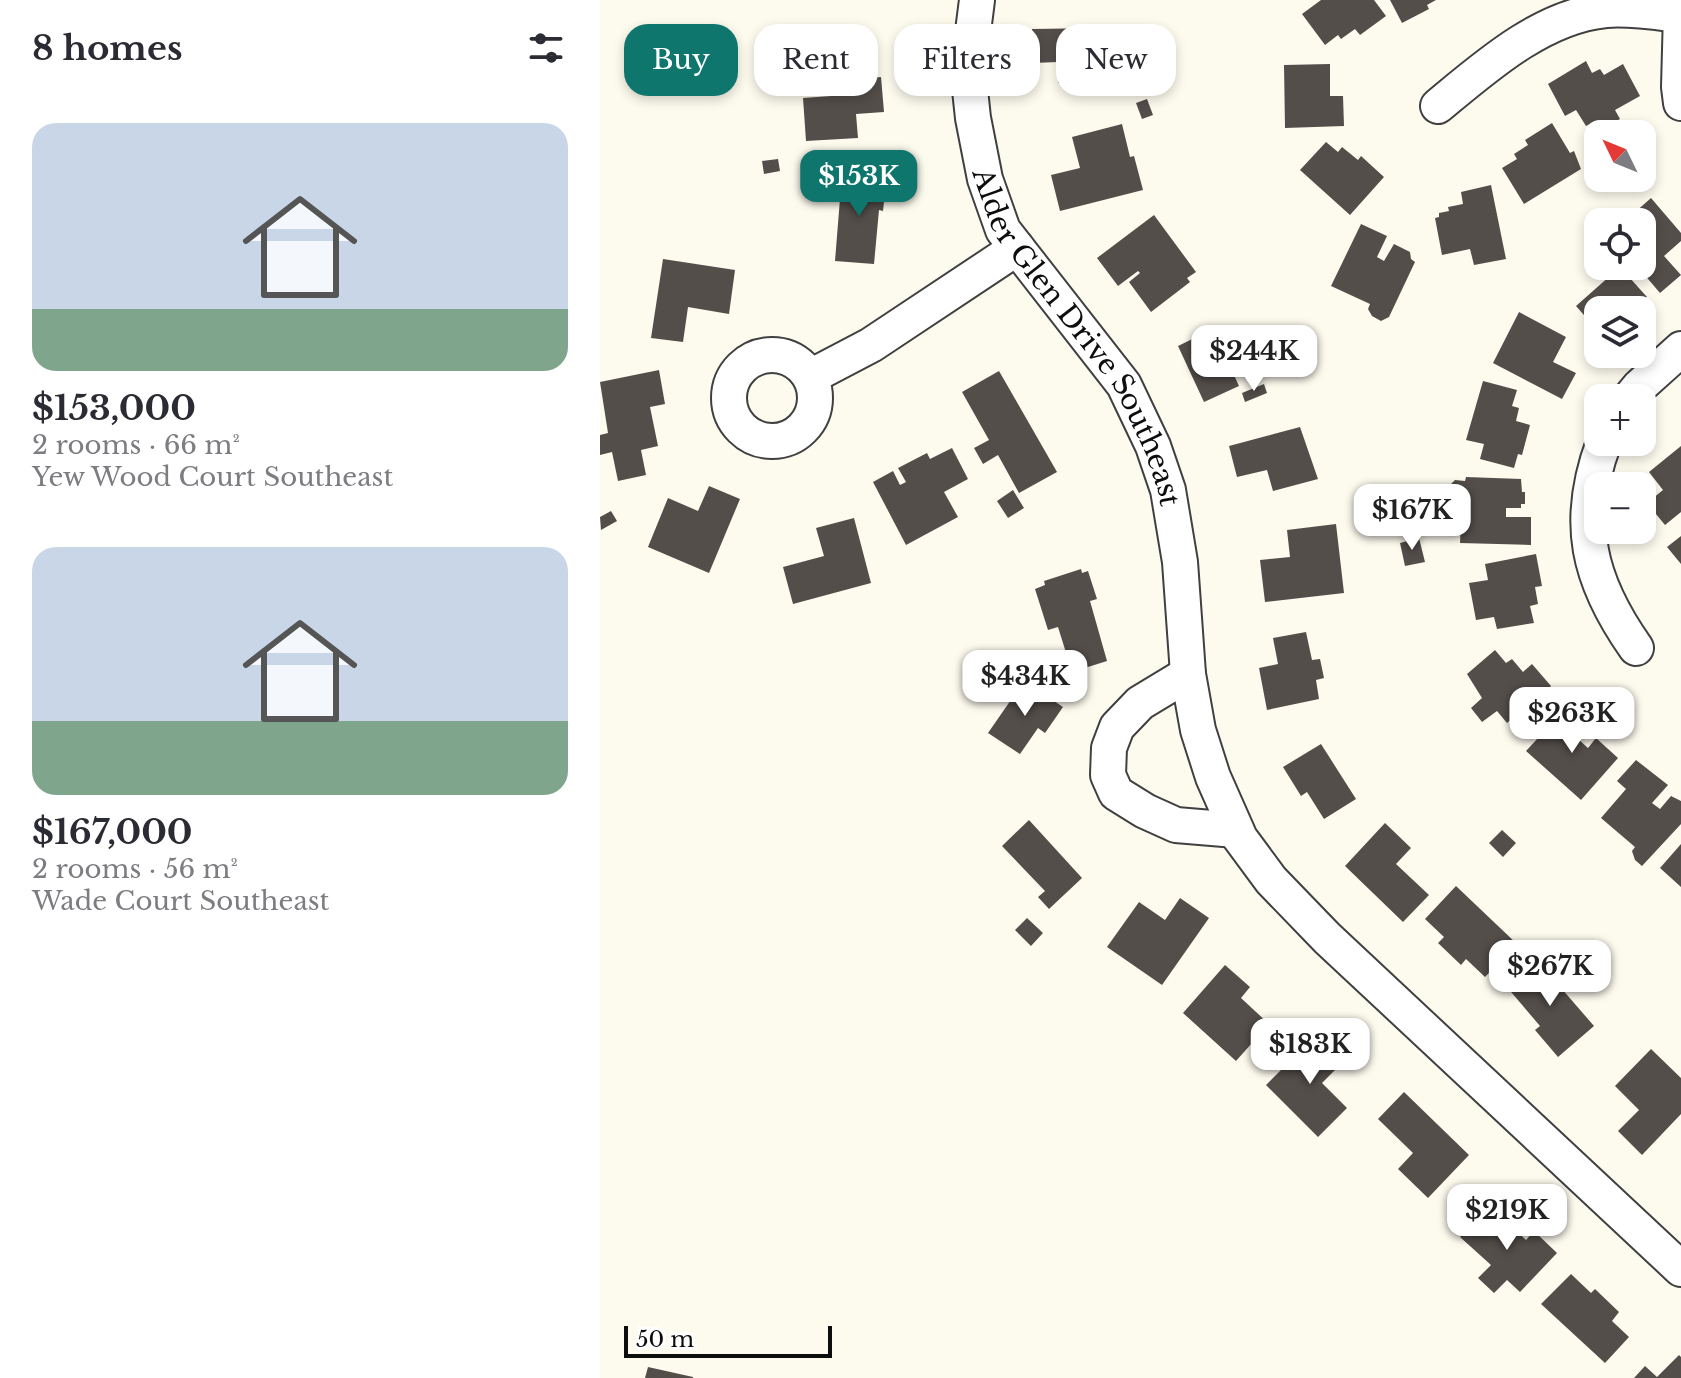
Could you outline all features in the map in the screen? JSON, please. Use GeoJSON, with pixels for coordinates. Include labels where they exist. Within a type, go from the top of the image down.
{"type":"FeatureCollection","features":[{"type":"Feature","properties":{"kind":"street","name":"Alder Glen Drive Southeast"},"geometry":{"type":"LineString","coordinates":[[977,0],[968,71],[985,179],[1003,230],[1124,385],[1153,446],[1168,490],[1180,562],[1188,674],[1198,730],[1213,777],[1236,830],[1271,880],[1327,938],[1681,1269]]}},
{"type":"Feature","properties":{"kind":"street"},"geometry":{"type":"LineString","coordinates":[[1438,106],[1496,58],[1549,26],[1604,10],[1680,14],[1681,103]]}},
{"type":"Feature","properties":{"kind":"street"},"geometry":{"type":"LineString","coordinates":[[810,377],[871,345],[1017,248]]}},
{"type":"Feature","properties":{"kind":"street"},"geometry":{"type":"LineString","coordinates":[[1642,384],[1681,349]]}},
{"type":"Feature","properties":{"kind":"street"},"geometry":{"type":"LineString","coordinates":[[1599,456],[1589,495],[1588,536],[1596,576],[1612,614],[1636,648]]}},
{"type":"Feature","properties":{"kind":"street"},"geometry":{"type":"LineString","coordinates":[[1188,674],[1140,703],[1117,727],[1109,748],[1108,775],[1116,793],[1176,825],[1236,830]]}},
{"type":"Feature","properties":{"kind":"building"},"geometry":{"type":"Polygon","coordinates":[[[1321,0],[1374,0],[1386,16],[1360,35],[1355,29],[1341,39],[1338,35],[1325,45],[1302,14],[1321,0]]]}},
{"type":"Feature","properties":{"kind":"building"},"geometry":{"type":"Polygon","coordinates":[[[1390,0],[1436,0],[1427,5],[1429,9],[1402,23],[1390,0]]]}},
{"type":"Feature","properties":{"kind":"building"},"geometry":{"type":"Polygon","coordinates":[[[1040,29],[1056,29],[1056,62],[1040,63],[1040,29]]]}},
{"type":"Feature","properties":{"kind":"building"},"geometry":{"type":"Polygon","coordinates":[[[1586,61],[1592,73],[1600,69],[1604,75],[1623,64],[1640,96],[1615,110],[1618,120],[1584,120],[1584,123],[1576,110],[1565,116],[1548,84],[1586,61]]]}},
{"type":"Feature","properties":{"kind":"building"},"geometry":{"type":"Polygon","coordinates":[[[1330,64],[1330,96],[1343,96],[1344,126],[1285,128],[1284,65],[1330,64]]]}},
{"type":"Feature","properties":{"kind":"building"},"geometry":{"type":"Polygon","coordinates":[[[878,77],[881,77],[884,112],[856,114],[858,138],[806,141],[803,98],[878,96],[878,77]]]}},
{"type":"Feature","properties":{"kind":"building"},"geometry":{"type":"Polygon","coordinates":[[[1147,99],[1153,115],[1142,119],[1136,103],[1147,99]]]}},
{"type":"Feature","properties":{"kind":"building"},"geometry":{"type":"Polygon","coordinates":[[[1552,123],[1570,153],[1574,151],[1581,169],[1524,204],[1502,168],[1517,159],[1514,154],[1528,145],[1525,140],[1552,123]]]}},
{"type":"Feature","properties":{"kind":"building"},"geometry":{"type":"Polygon","coordinates":[[[1122,124],[1143,190],[1060,211],[1051,175],[1080,168],[1072,137],[1122,124]]]}},
{"type":"Feature","properties":{"kind":"building"},"geometry":{"type":"Polygon","coordinates":[[[1326,142],[1338,152],[1342,147],[1358,160],[1361,156],[1384,177],[1350,215],[1300,170],[1326,142]]]}},
{"type":"Feature","properties":{"kind":"building"},"geometry":{"type":"Polygon","coordinates":[[[778,159],[780,171],[764,174],[762,161],[778,159]]]}},
{"type":"Feature","properties":{"kind":"building"},"geometry":{"type":"Polygon","coordinates":[[[842,174],[880,177],[880,182],[886,183],[883,211],[879,210],[874,264],[835,261],[842,174]]]}},
{"type":"Feature","properties":{"kind":"building"},"geometry":{"type":"Polygon","coordinates":[[[1491,185],[1506,259],[1474,265],[1470,249],[1442,255],[1435,218],[1439,217],[1439,213],[1449,211],[1448,207],[1463,204],[1461,192],[1491,185]]]}},
{"type":"Feature","properties":{"kind":"building"},"geometry":{"type":"Polygon","coordinates":[[[1651,198],[1681,233],[1681,241],[1664,256],[1681,275],[1660,293],[1649,280],[1656,280],[1656,208],[1640,208],[1651,198]]]}},
{"type":"Feature","properties":{"kind":"building"},"geometry":{"type":"Polygon","coordinates":[[[1154,215],[1196,272],[1187,278],[1190,282],[1151,312],[1129,282],[1140,273],[1138,271],[1118,286],[1097,258],[1154,215]]]}},
{"type":"Feature","properties":{"kind":"building"},"geometry":{"type":"Polygon","coordinates":[[[1361,224],[1387,236],[1377,257],[1384,261],[1394,244],[1410,252],[1415,262],[1389,317],[1381,321],[1372,316],[1368,309],[1370,304],[1331,286],[1361,224]]]}},
{"type":"Feature","properties":{"kind":"building"},"geometry":{"type":"Polygon","coordinates":[[[663,259],[735,270],[729,314],[688,307],[683,342],[651,338],[663,259]]]}},
{"type":"Feature","properties":{"kind":"building"},"geometry":{"type":"Polygon","coordinates":[[[1605,280],[1632,280],[1646,296],[1587,296],[1605,280]]]}},
{"type":"Feature","properties":{"kind":"building"},"geometry":{"type":"Polygon","coordinates":[[[1584,299],[1584,315],[1576,306],[1584,299]]]}},
{"type":"Feature","properties":{"kind":"building"},"geometry":{"type":"Polygon","coordinates":[[[1519,312],[1566,337],[1553,362],[1576,373],[1562,399],[1493,363],[1519,312]]]}},
{"type":"Feature","properties":{"kind":"building"},"geometry":{"type":"Polygon","coordinates":[[[1213,329],[1239,386],[1204,402],[1178,346],[1213,329]]]}},
{"type":"Feature","properties":{"kind":"building"},"geometry":{"type":"Polygon","coordinates":[[[659,370],[665,404],[650,407],[658,446],[641,450],[646,475],[618,481],[612,452],[600,455],[600,435],[608,433],[600,382],[659,370]]]}},
{"type":"Feature","properties":{"kind":"building"},"geometry":{"type":"Polygon","coordinates":[[[999,371],[1057,472],[1019,493],[998,455],[983,464],[974,448],[989,440],[962,392],[999,371]]]}},
{"type":"Feature","properties":{"kind":"building"},"geometry":{"type":"Polygon","coordinates":[[[1483,381],[1517,390],[1512,406],[1519,408],[1516,421],[1530,425],[1522,455],[1518,454],[1514,468],[1480,459],[1484,444],[1466,440],[1483,381]]]}},
{"type":"Feature","properties":{"kind":"building"},"geometry":{"type":"Polygon","coordinates":[[[1264,384],[1267,393],[1245,402],[1242,393],[1264,384]]]}},
{"type":"Feature","properties":{"kind":"building"},"geometry":{"type":"Polygon","coordinates":[[[1300,427],[1318,479],[1273,491],[1267,470],[1237,477],[1229,446],[1300,427]]]}},
{"type":"Feature","properties":{"kind":"building"},"geometry":{"type":"Polygon","coordinates":[[[1681,446],[1681,512],[1665,525],[1656,514],[1656,496],[1663,490],[1656,481],[1656,472],[1649,472],[1681,446]]]}},
{"type":"Feature","properties":{"kind":"building"},"geometry":{"type":"Polygon","coordinates":[[[952,448],[968,479],[944,492],[958,517],[906,545],[873,482],[893,471],[900,485],[906,482],[898,468],[927,453],[930,459],[952,448]]]}},
{"type":"Feature","properties":{"kind":"building"},"geometry":{"type":"Polygon","coordinates":[[[1466,477],[1521,479],[1525,504],[1521,504],[1521,508],[1506,508],[1506,517],[1531,517],[1531,545],[1460,543],[1462,499],[1450,494],[1450,485],[1455,480],[1465,481],[1466,477]]]}},
{"type":"Feature","properties":{"kind":"building"},"geometry":{"type":"Polygon","coordinates":[[[709,486],[740,499],[709,573],[648,547],[668,498],[698,511],[709,486]]]}},
{"type":"Feature","properties":{"kind":"building"},"geometry":{"type":"Polygon","coordinates":[[[1013,490],[1024,508],[1008,518],[997,501],[1013,490]]]}},
{"type":"Feature","properties":{"kind":"building"},"geometry":{"type":"Polygon","coordinates":[[[611,511],[617,521],[601,530],[600,517],[611,511]]]}},
{"type":"Feature","properties":{"kind":"building"},"geometry":{"type":"Polygon","coordinates":[[[854,518],[871,583],[793,604],[783,567],[824,556],[816,528],[854,518]]]}},
{"type":"Feature","properties":{"kind":"building"},"geometry":{"type":"Polygon","coordinates":[[[1336,524],[1344,593],[1265,602],[1260,560],[1290,557],[1287,530],[1336,524]]]}},
{"type":"Feature","properties":{"kind":"building"},"geometry":{"type":"Polygon","coordinates":[[[1681,536],[1681,564],[1667,547],[1681,536]]]}},
{"type":"Feature","properties":{"kind":"building"},"geometry":{"type":"Polygon","coordinates":[[[1419,538],[1425,562],[1405,566],[1400,543],[1419,538]]]}},
{"type":"Feature","properties":{"kind":"building"},"geometry":{"type":"Polygon","coordinates":[[[1536,554],[1542,586],[1535,587],[1538,604],[1530,606],[1534,623],[1497,629],[1494,617],[1476,620],[1469,583],[1488,580],[1485,564],[1536,554]]]}},
{"type":"Feature","properties":{"kind":"building"},"geometry":{"type":"Polygon","coordinates":[[[1081,569],[1082,573],[1088,571],[1097,599],[1090,601],[1107,661],[1072,672],[1058,627],[1048,630],[1035,589],[1045,585],[1044,581],[1081,569]]]}},
{"type":"Feature","properties":{"kind":"building"},"geometry":{"type":"Polygon","coordinates":[[[1306,632],[1312,660],[1320,659],[1324,678],[1316,680],[1319,699],[1267,710],[1259,668],[1278,664],[1273,638],[1306,632]]]}},
{"type":"Feature","properties":{"kind":"building"},"geometry":{"type":"Polygon","coordinates":[[[1495,650],[1506,663],[1512,659],[1523,672],[1532,664],[1551,686],[1548,689],[1558,701],[1530,723],[1520,712],[1507,723],[1497,711],[1482,722],[1471,708],[1482,698],[1467,674],[1495,650]]]}},
{"type":"Feature","properties":{"kind":"building"},"geometry":{"type":"Polygon","coordinates":[[[1024,681],[1063,707],[1045,733],[1038,728],[1020,754],[988,733],[1024,681]]]}},
{"type":"Feature","properties":{"kind":"building"},"geometry":{"type":"Polygon","coordinates":[[[1566,708],[1582,723],[1577,729],[1583,734],[1578,739],[1588,748],[1596,738],[1618,758],[1581,800],[1526,751],[1566,708]]]}},
{"type":"Feature","properties":{"kind":"building"},"geometry":{"type":"Polygon","coordinates":[[[1321,744],[1356,799],[1324,819],[1307,792],[1301,796],[1283,767],[1321,744]]]}},
{"type":"Feature","properties":{"kind":"building"},"geometry":{"type":"Polygon","coordinates":[[[1636,760],[1668,785],[1652,803],[1660,809],[1671,796],[1681,801],[1681,824],[1642,866],[1635,860],[1632,851],[1635,847],[1601,818],[1626,789],[1617,781],[1636,760]]]}},
{"type":"Feature","properties":{"kind":"building"},"geometry":{"type":"Polygon","coordinates":[[[1029,820],[1082,878],[1049,909],[1038,897],[1045,891],[1002,846],[1029,820]]]}},
{"type":"Feature","properties":{"kind":"building"},"geometry":{"type":"Polygon","coordinates":[[[1385,823],[1411,848],[1396,864],[1429,895],[1403,922],[1345,866],[1385,823]]]}},
{"type":"Feature","properties":{"kind":"building"},"geometry":{"type":"Polygon","coordinates":[[[1502,830],[1516,843],[1503,857],[1489,843],[1502,830]]]}},
{"type":"Feature","properties":{"kind":"building"},"geometry":{"type":"Polygon","coordinates":[[[1681,844],[1681,887],[1660,868],[1681,844]]]}},
{"type":"Feature","properties":{"kind":"building"},"geometry":{"type":"Polygon","coordinates":[[[1456,886],[1517,944],[1485,977],[1466,959],[1461,965],[1438,943],[1444,937],[1425,919],[1456,886]]]}},
{"type":"Feature","properties":{"kind":"building"},"geometry":{"type":"Polygon","coordinates":[[[1180,898],[1209,918],[1162,985],[1107,947],[1139,902],[1165,920],[1180,898]]]}},
{"type":"Feature","properties":{"kind":"building"},"geometry":{"type":"Polygon","coordinates":[[[1027,918],[1043,933],[1031,946],[1015,930],[1027,918]]]}},
{"type":"Feature","properties":{"kind":"building"},"geometry":{"type":"Polygon","coordinates":[[[1536,959],[1594,1026],[1558,1057],[1535,1030],[1540,1026],[1506,986],[1536,959]]]}},
{"type":"Feature","properties":{"kind":"building"},"geometry":{"type":"Polygon","coordinates":[[[1225,965],[1250,987],[1241,998],[1269,1024],[1236,1061],[1183,1013],[1225,965]]]}},
{"type":"Feature","properties":{"kind":"building"},"geometry":{"type":"Polygon","coordinates":[[[1316,1035],[1343,1062],[1322,1083],[1347,1108],[1318,1137],[1266,1085],[1316,1035]]]}},
{"type":"Feature","properties":{"kind":"building"},"geometry":{"type":"Polygon","coordinates":[[[1651,1049],[1681,1078],[1681,1114],[1642,1155],[1618,1131],[1639,1110],[1615,1086],[1651,1049]]]}},
{"type":"Feature","properties":{"kind":"building"},"geometry":{"type":"Polygon","coordinates":[[[1404,1092],[1469,1155],[1428,1198],[1398,1169],[1413,1153],[1378,1119],[1404,1092]]]}},
{"type":"Feature","properties":{"kind":"building"},"geometry":{"type":"Polygon","coordinates":[[[1490,1206],[1526,1240],[1534,1231],[1557,1253],[1520,1292],[1507,1280],[1494,1293],[1478,1278],[1491,1265],[1460,1237],[1490,1206]]]}},
{"type":"Feature","properties":{"kind":"building"},"geometry":{"type":"Polygon","coordinates":[[[1571,1274],[1591,1293],[1595,1289],[1619,1312],[1612,1321],[1629,1337],[1605,1363],[1541,1304],[1571,1274]]]}},
{"type":"Feature","properties":{"kind":"building"},"geometry":{"type":"Polygon","coordinates":[[[1679,1355],[1681,1378],[1634,1378],[1645,1366],[1657,1377],[1679,1355]]]}},
{"type":"Feature","properties":{"kind":"building"},"geometry":{"type":"Polygon","coordinates":[[[648,1367],[693,1377],[693,1378],[645,1378],[648,1367]]]}}]}
